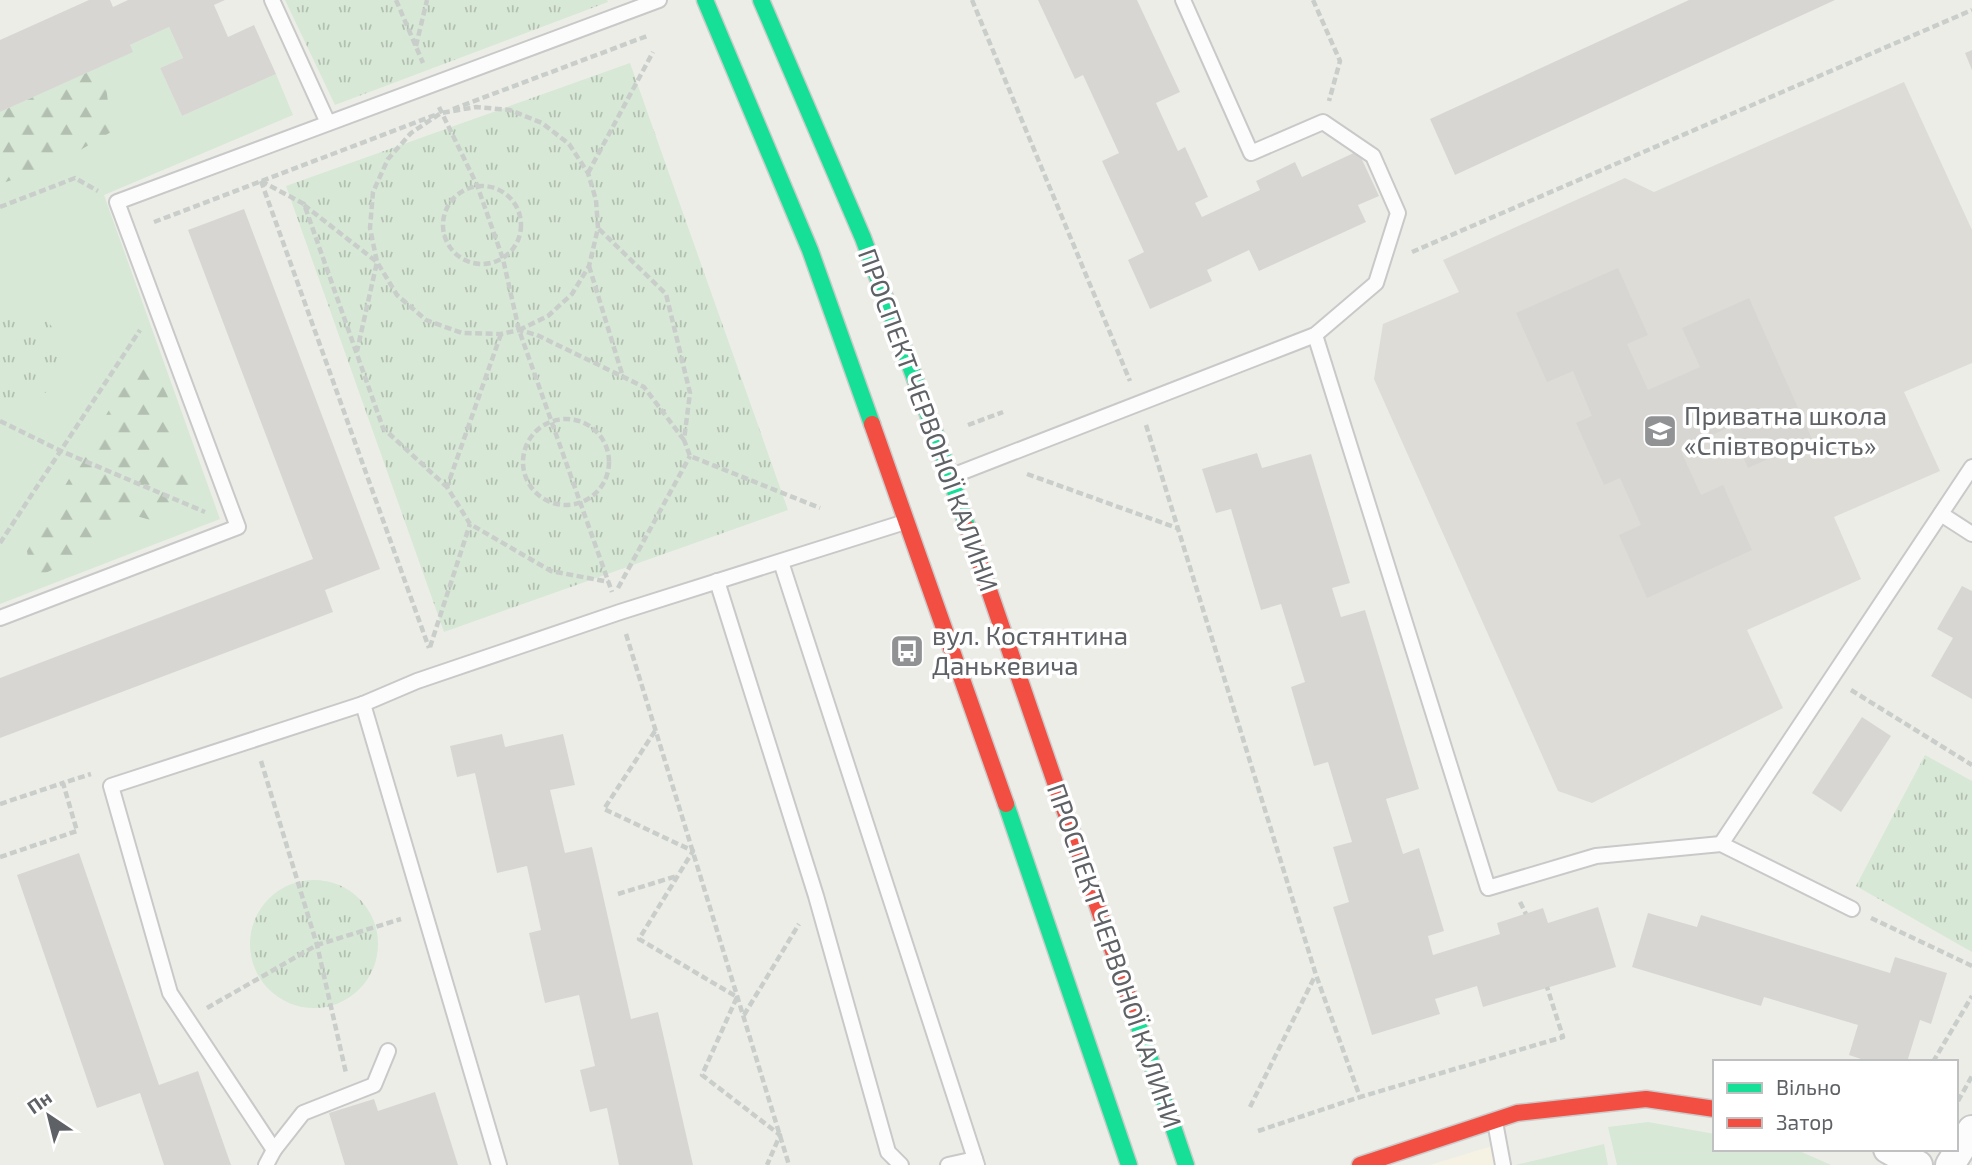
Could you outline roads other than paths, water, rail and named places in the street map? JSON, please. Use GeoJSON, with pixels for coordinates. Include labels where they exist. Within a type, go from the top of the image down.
{"type":"FeatureCollection","features":[{"type":"Feature","properties":{"kind":"main road","name":"ПРОСПЕКТ ЧЕРВОНОЇ КАЛИНИ"},"geometry":{"type":"LineString","coordinates":[[705,0],[810,250],[1097,1066],[1129,1165]]}},
{"type":"Feature","properties":{"kind":"main road","name":"ПРОСПЕКТ ЧЕРВОНОЇ КАЛИНИ"},"geometry":{"type":"LineString","coordinates":[[761,0],[863,238],[950,477],[1186,1165]]}},
{"type":"Feature","properties":{"kind":"main road"},"geometry":{"type":"LineString","coordinates":[[1369,1164],[1517,1113],[1646,1099],[1713,1109]]}},
{"type":"Feature","properties":{"kind":"street"},"geometry":{"type":"LineString","coordinates":[[1950,1165],[1972,1130]]}},
{"type":"Feature","properties":{"kind":"street"},"geometry":{"type":"LineString","coordinates":[[1892,1151],[1918,1165]]}},
{"type":"Feature","properties":{"kind":"lane"},"geometry":{"type":"LineString","coordinates":[[272,0],[328,123]]}},
{"type":"Feature","properties":{"kind":"lane"},"geometry":{"type":"LineString","coordinates":[[0,618],[238,527],[117,202],[659,0]]}},
{"type":"Feature","properties":{"kind":"lane"},"geometry":{"type":"LineString","coordinates":[[950,477],[1315,335],[1376,283],[1398,213],[1373,156],[1323,122],[1251,153],[1183,0]]}},
{"type":"Feature","properties":{"kind":"lane"},"geometry":{"type":"LineString","coordinates":[[1315,335],[1488,888],[1595,856],[1721,844],[1852,909]]}},
{"type":"Feature","properties":{"kind":"lane"},"geometry":{"type":"LineString","coordinates":[[1721,844],[1972,467]]}},
{"type":"Feature","properties":{"kind":"lane"},"geometry":{"type":"LineString","coordinates":[[1941,514],[1972,534]]}},
{"type":"Feature","properties":{"kind":"lane"},"geometry":{"type":"LineString","coordinates":[[274,1150],[170,993],[110,786],[363,704],[417,681],[620,612],[906,521]]}},
{"type":"Feature","properties":{"kind":"lane"},"geometry":{"type":"LineString","coordinates":[[780,562],[976,1162],[948,1165]]}},
{"type":"Feature","properties":{"kind":"lane"},"geometry":{"type":"LineString","coordinates":[[717,581],[816,896],[888,1152],[901,1165]]}},
{"type":"Feature","properties":{"kind":"lane"},"geometry":{"type":"LineString","coordinates":[[363,704],[499,1165]]}},
{"type":"Feature","properties":{"kind":"lane"},"geometry":{"type":"LineString","coordinates":[[266,1165],[274,1150],[303,1113],[374,1085],[388,1051]]}},
{"type":"Feature","properties":{"kind":"lane"},"geometry":{"type":"LineString","coordinates":[[1495,1120],[1503,1165]]}},
{"type":"Feature","properties":{"kind":"place","name":"Приватна школа «Співтворчість»"},"geometry":{"type":"Point","coordinates":[1660,431]}},
{"type":"Feature","properties":{"kind":"place","name":"вул. Костянтина Данькевича"},"geometry":{"type":"Point","coordinates":[907,651]}}]}
